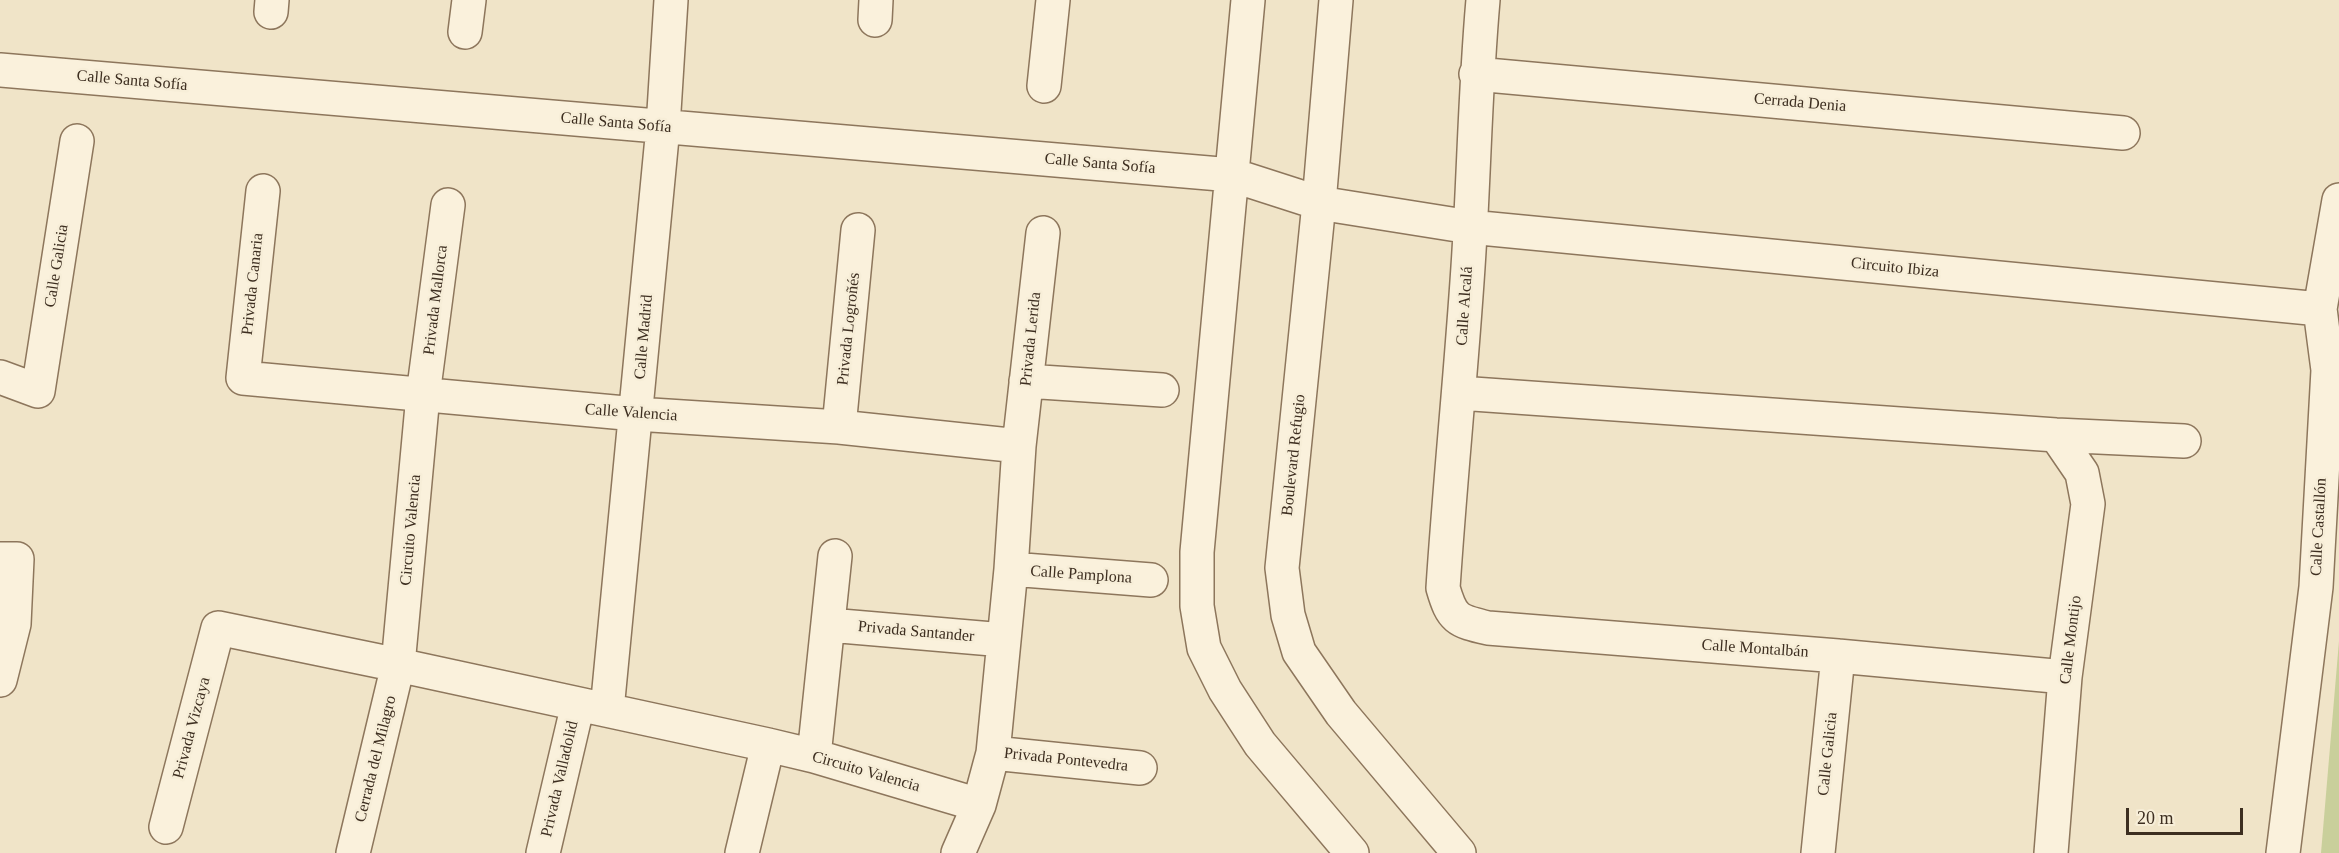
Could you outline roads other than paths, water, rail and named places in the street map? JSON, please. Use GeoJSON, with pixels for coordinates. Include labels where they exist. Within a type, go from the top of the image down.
{"type":"FeatureCollection","features":[{"type":"Feature","properties":{"kind":"street","name":"Calle Madrid"},"geometry":{"type":"LineString","coordinates":[[592,707],[636,414],[663,127],[671,0]]}},
{"type":"Feature","properties":{"kind":"street"},"geometry":{"type":"LineString","coordinates":[[1044,86],[1053,0]]}},
{"type":"Feature","properties":{"kind":"street"},"geometry":{"type":"LineString","coordinates":[[1248,0],[1197,552],[1197,606],[1204,648],[1225,690],[1260,744],[1353,853]]}},
{"type":"Feature","properties":{"kind":"street","name":"Boulevard Refugio"},"geometry":{"type":"LineString","coordinates":[[1336,0],[1319,203],[1282,568],[1288,615],[1299,652],[1341,713],[1459,853]]}},
{"type":"Feature","properties":{"kind":"street","name":"Calle Alcalá"},"geometry":{"type":"LineString","coordinates":[[1449,610],[1443,588],[1460,393],[1476,74],[1483,0]]}},
{"type":"Feature","properties":{"kind":"street","name":"Calle Santa Sofía"},"geometry":{"type":"LineString","coordinates":[[0,70],[1232,175],[1319,203]]}},
{"type":"Feature","properties":{"kind":"street","name":"Cerrada Denia"},"geometry":{"type":"LineString","coordinates":[[1476,74],[2123,133]]}},
{"type":"Feature","properties":{"kind":"street","name":"Calle Galicia"},"geometry":{"type":"LineString","coordinates":[[0,377],[38,391],[77,141]]}},
{"type":"Feature","properties":{"kind":"street","name":"Privada Canaria"},"geometry":{"type":"LineString","coordinates":[[243,378],[263,191]]}},
{"type":"Feature","properties":{"kind":"street","name":"Calle Castallón"},"geometry":{"type":"LineString","coordinates":[[2283,853],[2327,588],[2333,370],[2320,309],[2339,200]]}},
{"type":"Feature","properties":{"kind":"street","name":"Circuito Ibiza"},"geometry":{"type":"LineString","coordinates":[[1319,203],[1470,227],[2320,309]]}},
{"type":"Feature","properties":{"kind":"street","name":"Privada Mallorca"},"geometry":{"type":"LineString","coordinates":[[423,395],[448,205]]}},
{"type":"Feature","properties":{"kind":"street","name":"Privada Logroñés"},"geometry":{"type":"LineString","coordinates":[[839,427],[858,230]]}},
{"type":"Feature","properties":{"kind":"street","name":"Privada Lerida"},"geometry":{"type":"LineString","coordinates":[[1019,446],[1043,233]]}},
{"type":"Feature","properties":{"kind":"street","name":"Calle Valencia"},"geometry":{"type":"LineString","coordinates":[[243,378],[636,414],[839,427],[1019,446]]}},
{"type":"Feature","properties":{"kind":"street"},"geometry":{"type":"LineString","coordinates":[[1026,381],[1162,390]]}},
{"type":"Feature","properties":{"kind":"street"},"geometry":{"type":"LineString","coordinates":[[1460,393],[2056,435],[2184,441]]}},
{"type":"Feature","properties":{"kind":"street","name":"Circuito Valencia"},"geometry":{"type":"LineString","coordinates":[[398,665],[423,395]]}},
{"type":"Feature","properties":{"kind":"street","name":"Calle Montijo"},"geometry":{"type":"LineString","coordinates":[[2051,853],[2065,677],[2088,504],[2082,473],[2056,435]]}},
{"type":"Feature","properties":{"kind":"street"},"geometry":{"type":"LineString","coordinates":[[958,853],[979,805],[993,753],[1011,569],[1019,446]]}},
{"type":"Feature","properties":{"kind":"street"},"geometry":{"type":"LineString","coordinates":[[814,756],[836,556]]}},
{"type":"Feature","properties":{"kind":"street"},"geometry":{"type":"LineString","coordinates":[[0,680],[14,624],[8,559]]}},
{"type":"Feature","properties":{"kind":"street","name":"Calle Pamplona"},"geometry":{"type":"LineString","coordinates":[[1011,569],[1151,580]]}},
{"type":"Feature","properties":{"kind":"street","name":"Calle Montalbán"},"geometry":{"type":"LineString","coordinates":[[1449,610],[1464,623],[1488,628],[2065,677]]}},
{"type":"Feature","properties":{"kind":"street","name":"Privada Santander"},"geometry":{"type":"LineString","coordinates":[[829,625],[1004,640]]}},
{"type":"Feature","properties":{"kind":"street","name":"Circuito Valencia"},"geometry":{"type":"LineString","coordinates":[[218,628],[768,745],[814,756],[979,805]]}},
{"type":"Feature","properties":{"kind":"street","name":"Privada Vizcaya"},"geometry":{"type":"LineString","coordinates":[[166,827],[218,628]]}},
{"type":"Feature","properties":{"kind":"street","name":"Calle Galicia"},"geometry":{"type":"LineString","coordinates":[[1818,853],[1838,656]]}},
{"type":"Feature","properties":{"kind":"street","name":"Cerrada del Milagro"},"geometry":{"type":"LineString","coordinates":[[353,853],[398,665]]}},
{"type":"Feature","properties":{"kind":"street","name":"Privada Valladolid"},"geometry":{"type":"LineString","coordinates":[[543,853],[592,707]]}},
{"type":"Feature","properties":{"kind":"street"},"geometry":{"type":"LineString","coordinates":[[742,853],[768,745]]}},
{"type":"Feature","properties":{"kind":"street","name":"Privada Pontevedra"},"geometry":{"type":"LineString","coordinates":[[993,753],[1140,768]]}}]}
